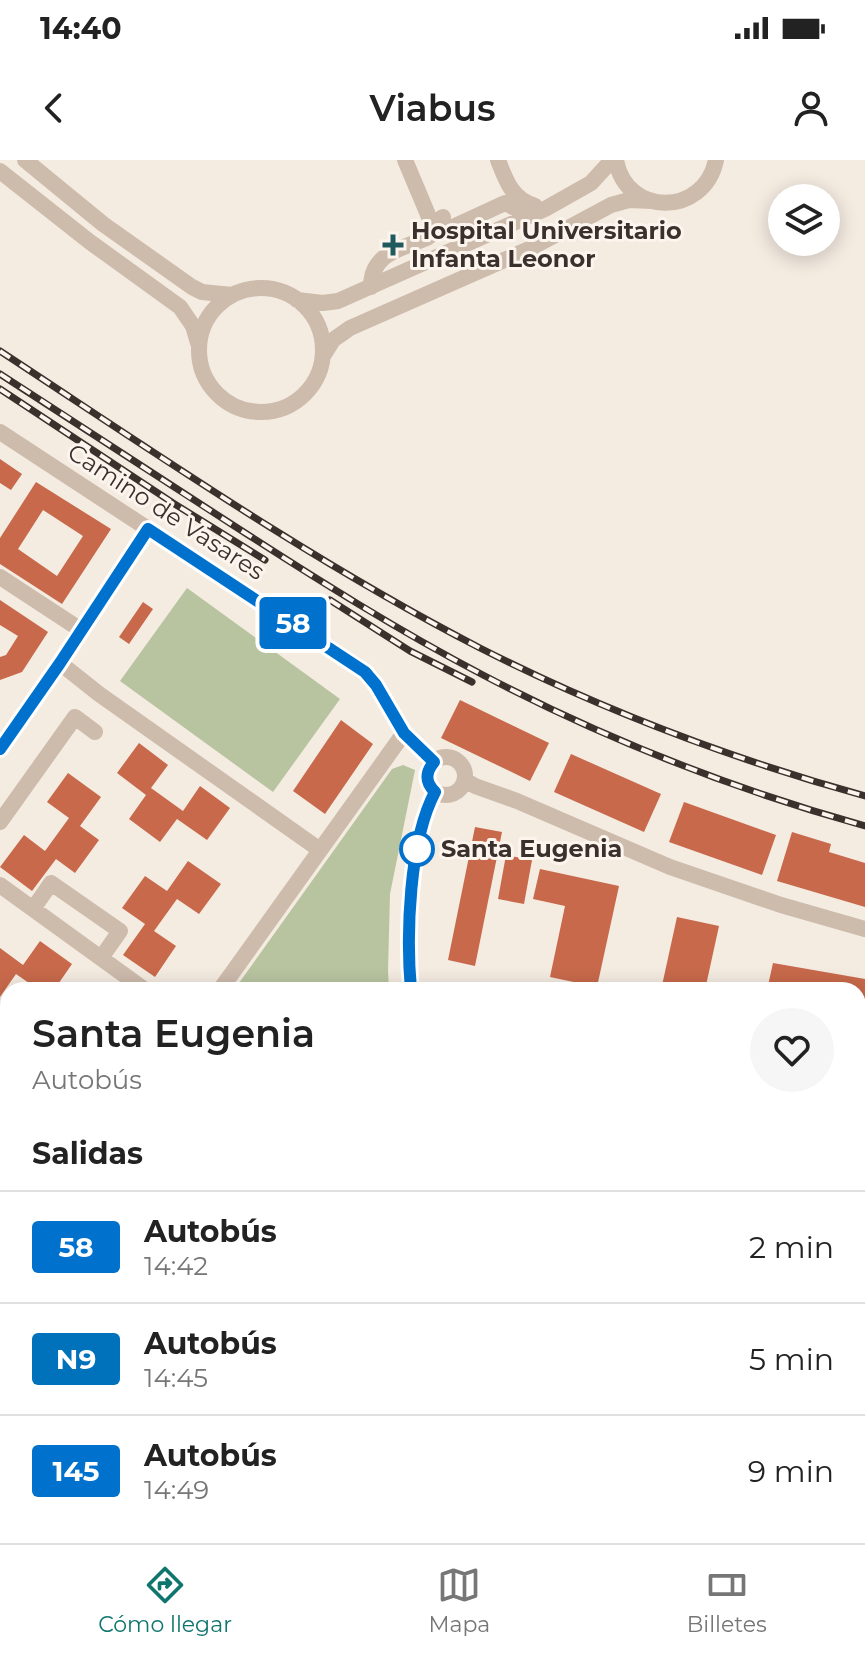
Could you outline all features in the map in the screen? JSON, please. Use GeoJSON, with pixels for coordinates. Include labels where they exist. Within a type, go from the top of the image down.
{"type":"FeatureCollection","features":[{"type":"Feature","properties":{"kind":"street"},"geometry":{"type":"LineString","coordinates":[[25,160],[103,224],[192,287],[202,292],[232,295]]}},
{"type":"Feature","properties":{"kind":"street"},"geometry":{"type":"LineString","coordinates":[[405,160],[439,223],[436,231],[442,232],[502,199],[537,213]]}},
{"type":"Feature","properties":{"kind":"street"},"geometry":{"type":"LineString","coordinates":[[498,160],[513,194],[537,213]]}},
{"type":"Feature","properties":{"kind":"street"},"geometry":{"type":"LineString","coordinates":[[297,300],[316,322],[323,345],[320,370],[306,393],[285,408],[271,412],[257,413],[231,405],[211,387],[204,374],[199,345],[201,333],[213,311],[232,295],[264,289],[297,300],[330,302],[371,287],[537,213],[591,183],[614,160],[626,184],[652,201]]}},
{"type":"Feature","properties":{"kind":"street"},"geometry":{"type":"LineString","coordinates":[[322,357],[333,340],[350,328],[529,249],[611,205],[629,200],[675,202],[694,195],[712,175],[716,160]]}},
{"type":"Feature","properties":{"kind":"street"},"geometry":{"type":"LineString","coordinates":[[0,171],[184,311],[199,345]]}},
{"type":"Feature","properties":{"kind":"street"},"geometry":{"type":"LineString","coordinates":[[371,287],[371,275],[378,262],[427,238],[439,223]]}},
{"type":"Feature","properties":{"kind":"street","name":"Camino de Vasares"},"geometry":{"type":"LineString","coordinates":[[0,432],[359,667],[371,677],[404,733],[434,762]]}},
{"type":"Feature","properties":{"kind":"street"},"geometry":{"type":"LineString","coordinates":[[0,749],[5,731],[60,663],[148,529]]}},
{"type":"Feature","properties":{"kind":"street"},"geometry":{"type":"LineString","coordinates":[[0,577],[81,630]]}},
{"type":"Feature","properties":{"kind":"street"},"geometry":{"type":"LineString","coordinates":[[60,663],[320,850]]}},
{"type":"Feature","properties":{"kind":"street"},"geometry":{"type":"LineString","coordinates":[[0,822],[75,717],[95,732]]}},
{"type":"Feature","properties":{"kind":"street"},"geometry":{"type":"LineString","coordinates":[[226,982],[404,733]]}},
{"type":"Feature","properties":{"kind":"street"},"geometry":{"type":"LineString","coordinates":[[442,758],[456,760],[462,765],[465,780],[458,791],[444,796],[435,792],[426,780],[434,762],[442,758]]}},
{"type":"Feature","properties":{"kind":"street"},"geometry":{"type":"LineString","coordinates":[[465,780],[670,867],[781,905],[865,929]]}},
{"type":"Feature","properties":{"kind":"street"},"geometry":{"type":"LineString","coordinates":[[411,982],[411,893],[423,821],[435,792]]}},
{"type":"Feature","properties":{"kind":"street"},"geometry":{"type":"LineString","coordinates":[[33,909],[51,883],[120,931],[101,958]]}},
{"type":"Feature","properties":{"kind":"street"},"geometry":{"type":"LineString","coordinates":[[0,885],[134,982]]}},
{"type":"Feature","properties":{"kind":"green space"},"geometry":{"type":"Polygon","coordinates":[[[187,588],[340,699],[273,792],[120,681],[187,588]]]}},
{"type":"Feature","properties":{"kind":"green space"},"geometry":{"type":"Polygon","coordinates":[[[403,765],[415,770],[390,894],[389,982],[240,982],[392,769],[403,765]]]}},
{"type":"Feature","properties":{"kind":"building"},"geometry":{"type":"Polygon","coordinates":[[[0,459],[22,474],[11,490],[0,483],[0,459]]]}},
{"type":"Feature","properties":{"kind":"building"},"geometry":{"type":"Polygon","coordinates":[[[36,482],[111,529],[62,604],[0,564],[0,538],[36,482]],[[43,510],[18,549],[57,576],[83,536],[43,510]]]}},
{"type":"Feature","properties":{"kind":"building"},"geometry":{"type":"Polygon","coordinates":[[[0,600],[48,632],[22,672],[0,680],[0,657],[6,655],[18,636],[0,625],[0,600]]]}},
{"type":"Feature","properties":{"kind":"building"},"geometry":{"type":"Polygon","coordinates":[[[143,602],[153,609],[129,644],[119,637],[143,602]]]}},
{"type":"Feature","properties":{"kind":"building"},"geometry":{"type":"Polygon","coordinates":[[[460,700],[549,743],[530,781],[441,738],[460,700]]]}},
{"type":"Feature","properties":{"kind":"building"},"geometry":{"type":"Polygon","coordinates":[[[341,720],[373,744],[325,814],[293,791],[341,720]]]}},
{"type":"Feature","properties":{"kind":"building"},"geometry":{"type":"Polygon","coordinates":[[[139,743],[168,765],[151,788],[183,811],[200,786],[230,808],[207,840],[177,819],[160,842],[129,819],[146,795],[117,773],[139,743]]]}},
{"type":"Feature","properties":{"kind":"building"},"geometry":{"type":"Polygon","coordinates":[[[571,754],[661,794],[644,832],[554,792],[571,754]]]}},
{"type":"Feature","properties":{"kind":"building"},"geometry":{"type":"Polygon","coordinates":[[[68,773],[101,797],[80,826],[99,840],[75,873],[56,859],[32,891],[0,867],[24,835],[45,851],[69,818],[47,802],[68,773]]]}},
{"type":"Feature","properties":{"kind":"building"},"geometry":{"type":"Polygon","coordinates":[[[684,802],[776,835],[762,875],[669,842],[684,802]]]}},
{"type":"Feature","properties":{"kind":"building"},"geometry":{"type":"Polygon","coordinates":[[[475,827],[502,832],[475,966],[448,960],[475,827]]]}},
{"type":"Feature","properties":{"kind":"building"},"geometry":{"type":"Polygon","coordinates":[[[792,832],[831,844],[829,852],[865,863],[865,907],[777,881],[792,832]]]}},
{"type":"Feature","properties":{"kind":"building"},"geometry":{"type":"Polygon","coordinates":[[[506,855],[532,860],[524,904],[498,899],[506,855]]]}},
{"type":"Feature","properties":{"kind":"building"},"geometry":{"type":"Polygon","coordinates":[[[188,861],[221,884],[199,914],[177,899],[154,931],[176,946],[155,977],[123,955],[145,924],[122,908],[145,876],[167,891],[188,861]]]}},
{"type":"Feature","properties":{"kind":"building"},"geometry":{"type":"Polygon","coordinates":[[[540,869],[619,886],[598,982],[574,982],[550,977],[565,906],[533,899],[540,869]]]}},
{"type":"Feature","properties":{"kind":"building"},"geometry":{"type":"Polygon","coordinates":[[[677,917],[719,926],[707,982],[663,982],[677,917]]]}},
{"type":"Feature","properties":{"kind":"building"},"geometry":{"type":"Polygon","coordinates":[[[40,941],[72,964],[60,982],[28,982],[16,974],[10,982],[0,982],[0,948],[23,965],[40,941]]]}},
{"type":"Feature","properties":{"kind":"building"},"geometry":{"type":"Polygon","coordinates":[[[773,963],[865,979],[865,982],[769,982],[773,963]]]}},
{"type":"Feature","properties":{"kind":"railway"},"geometry":{"type":"LineString","coordinates":[[0,351],[296,543],[480,648],[669,732],[865,796]]}},
{"type":"Feature","properties":{"kind":"railway"},"geometry":{"type":"LineString","coordinates":[[0,374],[329,586],[483,675],[670,761],[767,796],[865,826]]}},
{"type":"Feature","properties":{"kind":"railway"},"geometry":{"type":"LineString","coordinates":[[0,389],[265,560]]}},
{"type":"Feature","properties":{"kind":"railway"},"geometry":{"type":"LineString","coordinates":[[330,600],[410,651],[472,682]]}},
{"type":"Feature","properties":{"kind":"bus line","name":"58"},"geometry":{"type":"LineString","coordinates":[[0,749],[148,529],[365,672],[404,733],[434,762],[426,780],[435,792],[423,821],[411,893],[410,982]]}},
{"type":"Feature","properties":{"kind":"place","name":"Hospital Universitario Infanta Leonor"},"geometry":{"type":"Point","coordinates":[393,245]}},
{"type":"Feature","properties":{"kind":"place","name":"Santa Eugenia"},"geometry":{"type":"Point","coordinates":[417,849]}}]}
